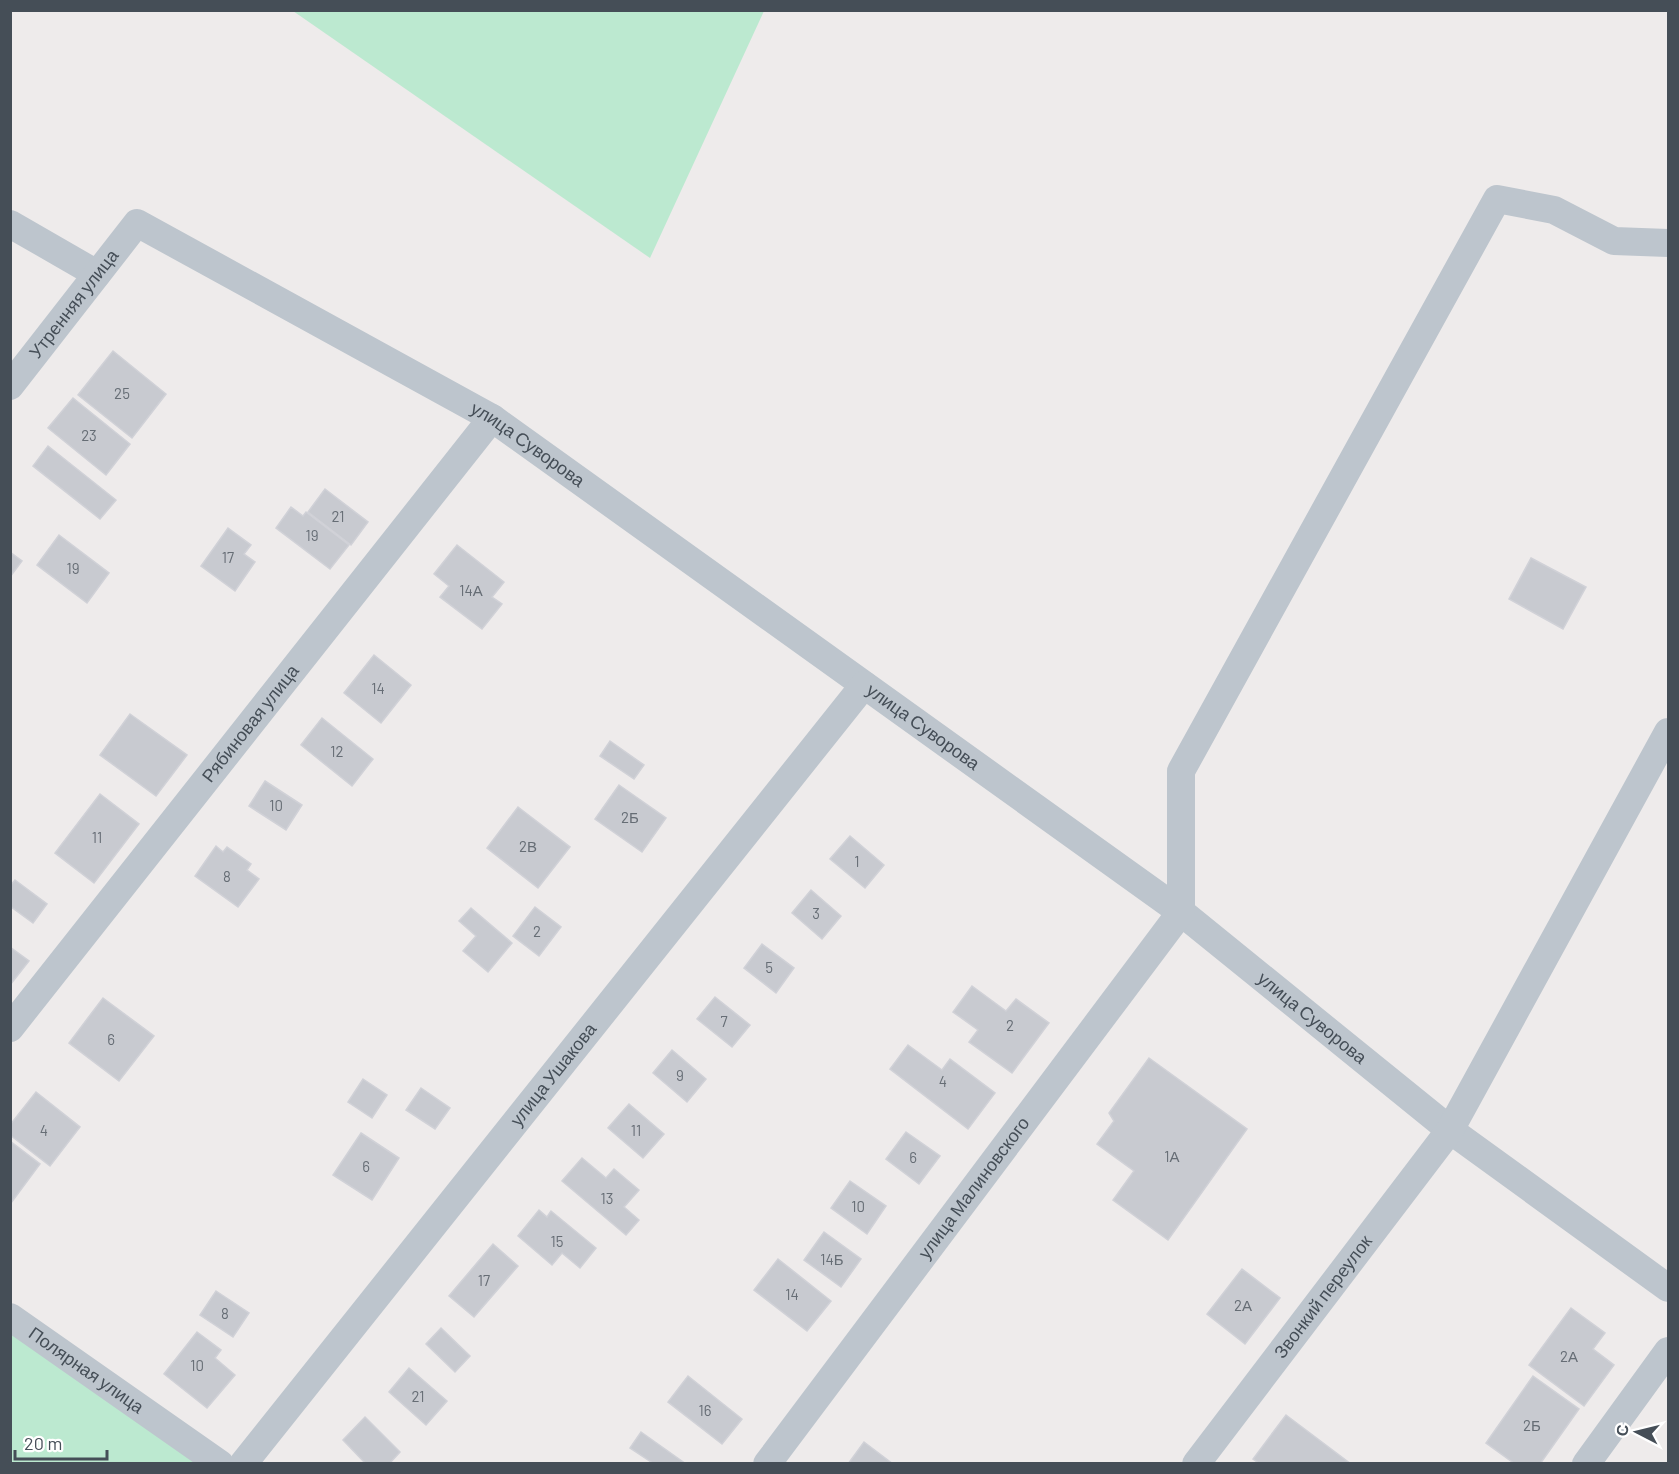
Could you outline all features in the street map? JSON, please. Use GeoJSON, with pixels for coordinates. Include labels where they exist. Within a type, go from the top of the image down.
{"type":"FeatureCollection","features":[{"type":"Feature","properties":{"kind":"street"},"geometry":{"type":"LineString","coordinates":[[1181,912],[1181,771],[1497,199],[1554,210],[1614,241],[1668,243]]}},
{"type":"Feature","properties":{"kind":"street","name":"Утренняя улица"},"geometry":{"type":"LineString","coordinates":[[10,386],[137,223]]}},
{"type":"Feature","properties":{"kind":"street","name":"улица Суворова"},"geometry":{"type":"LineString","coordinates":[[137,223],[492,418],[1181,912],[1450,1130],[1668,1288]]}},
{"type":"Feature","properties":{"kind":"street"},"geometry":{"type":"LineString","coordinates":[[10,224],[98,274]]}},
{"type":"Feature","properties":{"kind":"street","name":"Рябиновая улица"},"geometry":{"type":"LineString","coordinates":[[10,1028],[492,418]]}},
{"type":"Feature","properties":{"kind":"street","name":"улица Ушакова"},"geometry":{"type":"LineString","coordinates":[[243,1464],[864,685]]}},
{"type":"Feature","properties":{"kind":"street","name":"Звонкий переулок"},"geometry":{"type":"LineString","coordinates":[[1196,1464],[1450,1130],[1668,732]]}},
{"type":"Feature","properties":{"kind":"street","name":"улица Малиновского"},"geometry":{"type":"LineString","coordinates":[[767,1464],[1181,912]]}},
{"type":"Feature","properties":{"kind":"street","name":"Полярная улица"},"geometry":{"type":"LineString","coordinates":[[10,1317],[220,1464]]}},
{"type":"Feature","properties":{"kind":"street"},"geometry":{"type":"LineString","coordinates":[[1586,1464],[1668,1351]]}},
{"type":"Feature","properties":{"kind":"green space"},"geometry":{"type":"Polygon","coordinates":[[[293,11],[764,11],[650,258],[293,11]]]}},
{"type":"Feature","properties":{"kind":"green space"},"geometry":{"type":"Polygon","coordinates":[[[11,1318],[220,1463],[11,1463],[11,1318]]]}},
{"type":"Feature","properties":{"kind":"building"},"geometry":{"type":"Polygon","coordinates":[[[113,351],[166,394],[132,438],[78,395],[113,351]]]}},
{"type":"Feature","properties":{"kind":"building"},"geometry":{"type":"Polygon","coordinates":[[[73,398],[130,444],[106,475],[48,428],[73,398]]]}},
{"type":"Feature","properties":{"kind":"building"},"geometry":{"type":"Polygon","coordinates":[[[48,446],[116,500],[100,519],[33,466],[48,446]]]}},
{"type":"Feature","properties":{"kind":"building"},"geometry":{"type":"Polygon","coordinates":[[[325,489],[368,522],[351,545],[308,512],[325,489]]]}},
{"type":"Feature","properties":{"kind":"building"},"geometry":{"type":"Polygon","coordinates":[[[291,507],[303,516],[306,512],[349,545],[330,569],[276,528],[291,507]]]}},
{"type":"Feature","properties":{"kind":"building"},"geometry":{"type":"Polygon","coordinates":[[[228,528],[251,545],[244,554],[255,562],[235,591],[201,566],[228,528]]]}},
{"type":"Feature","properties":{"kind":"building"},"geometry":{"type":"Polygon","coordinates":[[[59,535],[109,573],[87,603],[37,565],[59,535]]]}},
{"type":"Feature","properties":{"kind":"building"},"geometry":{"type":"Polygon","coordinates":[[[457,545],[504,582],[492,597],[502,604],[482,629],[440,597],[449,586],[434,574],[457,545]]]}},
{"type":"Feature","properties":{"kind":"building"},"geometry":{"type":"Polygon","coordinates":[[[10,552],[22,561],[10,577],[10,552]]]}},
{"type":"Feature","properties":{"kind":"building"},"geometry":{"type":"Polygon","coordinates":[[[1531,558],[1586,587],[1563,629],[1509,599],[1531,558]]]}},
{"type":"Feature","properties":{"kind":"building"},"geometry":{"type":"Polygon","coordinates":[[[374,655],[411,685],[381,723],[344,693],[374,655]]]}},
{"type":"Feature","properties":{"kind":"building"},"geometry":{"type":"Polygon","coordinates":[[[130,714],[187,755],[156,796],[100,755],[130,714]]]}},
{"type":"Feature","properties":{"kind":"building"},"geometry":{"type":"Polygon","coordinates":[[[322,718],[373,759],[352,786],[301,745],[322,718]]]}},
{"type":"Feature","properties":{"kind":"building"},"geometry":{"type":"Polygon","coordinates":[[[610,741],[644,765],[634,779],[600,756],[610,741]]]}},
{"type":"Feature","properties":{"kind":"building"},"geometry":{"type":"Polygon","coordinates":[[[265,781],[302,805],[286,830],[249,806],[265,781]]]}},
{"type":"Feature","properties":{"kind":"building"},"geometry":{"type":"Polygon","coordinates":[[[619,785],[666,818],[642,852],[595,819],[619,785]]]}},
{"type":"Feature","properties":{"kind":"building"},"geometry":{"type":"Polygon","coordinates":[[[100,794],[139,824],[94,883],[55,853],[100,794]]]}},
{"type":"Feature","properties":{"kind":"building"},"geometry":{"type":"Polygon","coordinates":[[[518,807],[570,847],[538,888],[487,848],[518,807]]]}},
{"type":"Feature","properties":{"kind":"building"},"geometry":{"type":"Polygon","coordinates":[[[850,836],[884,865],[865,888],[830,859],[850,836]]]}},
{"type":"Feature","properties":{"kind":"building"},"geometry":{"type":"Polygon","coordinates":[[[216,846],[223,852],[227,847],[251,864],[247,870],[259,879],[238,907],[195,876],[216,846]]]}},
{"type":"Feature","properties":{"kind":"building"},"geometry":{"type":"Polygon","coordinates":[[[15,880],[47,904],[33,923],[10,906],[10,886],[15,880]]]}},
{"type":"Feature","properties":{"kind":"building"},"geometry":{"type":"Polygon","coordinates":[[[811,890],[841,916],[822,939],[792,913],[811,890]]]}},
{"type":"Feature","properties":{"kind":"building"},"geometry":{"type":"Polygon","coordinates":[[[535,907],[561,927],[539,956],[513,936],[535,907]]]}},
{"type":"Feature","properties":{"kind":"building"},"geometry":{"type":"Polygon","coordinates":[[[471,908],[512,943],[488,972],[463,951],[476,936],[459,921],[471,908]]]}},
{"type":"Feature","properties":{"kind":"building"},"geometry":{"type":"Polygon","coordinates":[[[762,944],[794,968],[776,993],[744,968],[762,944]]]}},
{"type":"Feature","properties":{"kind":"building"},"geometry":{"type":"Polygon","coordinates":[[[10,947],[29,961],[10,985],[10,947]]]}},
{"type":"Feature","properties":{"kind":"building"},"geometry":{"type":"Polygon","coordinates":[[[972,986],[1006,1011],[1016,999],[1049,1023],[1012,1073],[969,1042],[978,1030],[953,1012],[972,986]]]}},
{"type":"Feature","properties":{"kind":"building"},"geometry":{"type":"Polygon","coordinates":[[[715,997],[750,1025],[732,1047],[697,1019],[715,997]]]}},
{"type":"Feature","properties":{"kind":"building"},"geometry":{"type":"Polygon","coordinates":[[[103,998],[154,1036],[119,1081],[69,1043],[103,998]]]}},
{"type":"Feature","properties":{"kind":"building"},"geometry":{"type":"Polygon","coordinates":[[[908,1045],[942,1070],[950,1059],[995,1093],[968,1129],[890,1069],[908,1045]]]}},
{"type":"Feature","properties":{"kind":"building"},"geometry":{"type":"Polygon","coordinates":[[[672,1050],[706,1079],[687,1102],[653,1073],[672,1050]]]}},
{"type":"Feature","properties":{"kind":"building"},"geometry":{"type":"Polygon","coordinates":[[[1149,1058],[1247,1129],[1168,1240],[1113,1200],[1134,1171],[1097,1144],[1114,1121],[1109,1113],[1149,1058]]]}},
{"type":"Feature","properties":{"kind":"building"},"geometry":{"type":"Polygon","coordinates":[[[363,1079],[387,1095],[372,1118],[348,1102],[363,1079]]]}},
{"type":"Feature","properties":{"kind":"building"},"geometry":{"type":"Polygon","coordinates":[[[421,1088],[450,1108],[435,1129],[406,1110],[421,1088]]]}},
{"type":"Feature","properties":{"kind":"building"},"geometry":{"type":"Polygon","coordinates":[[[36,1092],[80,1127],[50,1166],[10,1135],[10,1125],[36,1092]]]}},
{"type":"Feature","properties":{"kind":"building"},"geometry":{"type":"Polygon","coordinates":[[[629,1104],[664,1134],[643,1158],[608,1128],[629,1104]]]}},
{"type":"Feature","properties":{"kind":"building"},"geometry":{"type":"Polygon","coordinates":[[[906,1132],[940,1156],[919,1184],[886,1159],[906,1132]]]}},
{"type":"Feature","properties":{"kind":"building"},"geometry":{"type":"Polygon","coordinates":[[[361,1133],[399,1158],[372,1200],[333,1175],[361,1133]]]}},
{"type":"Feature","properties":{"kind":"building"},"geometry":{"type":"Polygon","coordinates":[[[10,1141],[40,1164],[11,1203],[10,1203],[10,1141]]]}},
{"type":"Feature","properties":{"kind":"building"},"geometry":{"type":"Polygon","coordinates":[[[582,1158],[606,1178],[614,1169],[639,1190],[624,1207],[639,1220],[626,1235],[562,1181],[582,1158]]]}},
{"type":"Feature","properties":{"kind":"building"},"geometry":{"type":"Polygon","coordinates":[[[850,1181],[886,1206],[867,1234],[831,1208],[850,1181]]]}},
{"type":"Feature","properties":{"kind":"building"},"geometry":{"type":"Polygon","coordinates":[[[539,1210],[547,1217],[551,1211],[596,1248],[580,1268],[562,1253],[552,1265],[518,1236],[539,1210]]]}},
{"type":"Feature","properties":{"kind":"building"},"geometry":{"type":"Polygon","coordinates":[[[824,1232],[861,1259],[841,1287],[804,1260],[824,1232]]]}},
{"type":"Feature","properties":{"kind":"building"},"geometry":{"type":"Polygon","coordinates":[[[493,1244],[518,1266],[474,1317],[449,1296],[493,1244]]]}},
{"type":"Feature","properties":{"kind":"building"},"geometry":{"type":"Polygon","coordinates":[[[778,1259],[831,1301],[807,1331],[754,1290],[778,1259]]]}},
{"type":"Feature","properties":{"kind":"building"},"geometry":{"type":"Polygon","coordinates":[[[1242,1269],[1280,1298],[1245,1344],[1207,1314],[1242,1269]]]}},
{"type":"Feature","properties":{"kind":"building"},"geometry":{"type":"Polygon","coordinates":[[[216,1291],[249,1313],[233,1337],[200,1315],[216,1291]]]}},
{"type":"Feature","properties":{"kind":"building"},"geometry":{"type":"Polygon","coordinates":[[[1571,1308],[1605,1333],[1593,1349],[1614,1365],[1584,1406],[1529,1365],[1571,1308]]]}},
{"type":"Feature","properties":{"kind":"building"},"geometry":{"type":"Polygon","coordinates":[[[441,1328],[470,1356],[455,1372],[426,1344],[441,1328]]]}},
{"type":"Feature","properties":{"kind":"building"},"geometry":{"type":"Polygon","coordinates":[[[197,1332],[221,1350],[215,1358],[235,1375],[207,1408],[164,1374],[197,1332]]]}},
{"type":"Feature","properties":{"kind":"building"},"geometry":{"type":"Polygon","coordinates":[[[409,1368],[447,1401],[426,1425],[389,1392],[409,1368]]]}},
{"type":"Feature","properties":{"kind":"building"},"geometry":{"type":"Polygon","coordinates":[[[688,1376],[742,1419],[722,1444],[668,1402],[688,1376]]]}},
{"type":"Feature","properties":{"kind":"building"},"geometry":{"type":"Polygon","coordinates":[[[1533,1376],[1579,1409],[1540,1464],[1515,1464],[1486,1443],[1533,1376]]]}},
{"type":"Feature","properties":{"kind":"building"},"geometry":{"type":"Polygon","coordinates":[[[1286,1415],[1351,1464],[1260,1464],[1253,1459],[1286,1415]]]}},
{"type":"Feature","properties":{"kind":"building"},"geometry":{"type":"Polygon","coordinates":[[[365,1417],[400,1452],[389,1464],[366,1464],[343,1440],[365,1417]]]}},
{"type":"Feature","properties":{"kind":"building"},"geometry":{"type":"Polygon","coordinates":[[[641,1432],[686,1464],[650,1464],[651,1462],[630,1448],[641,1432]]]}},
{"type":"Feature","properties":{"kind":"building"},"geometry":{"type":"Polygon","coordinates":[[[864,1442],[893,1464],[848,1464],[864,1442]]]}}]}
